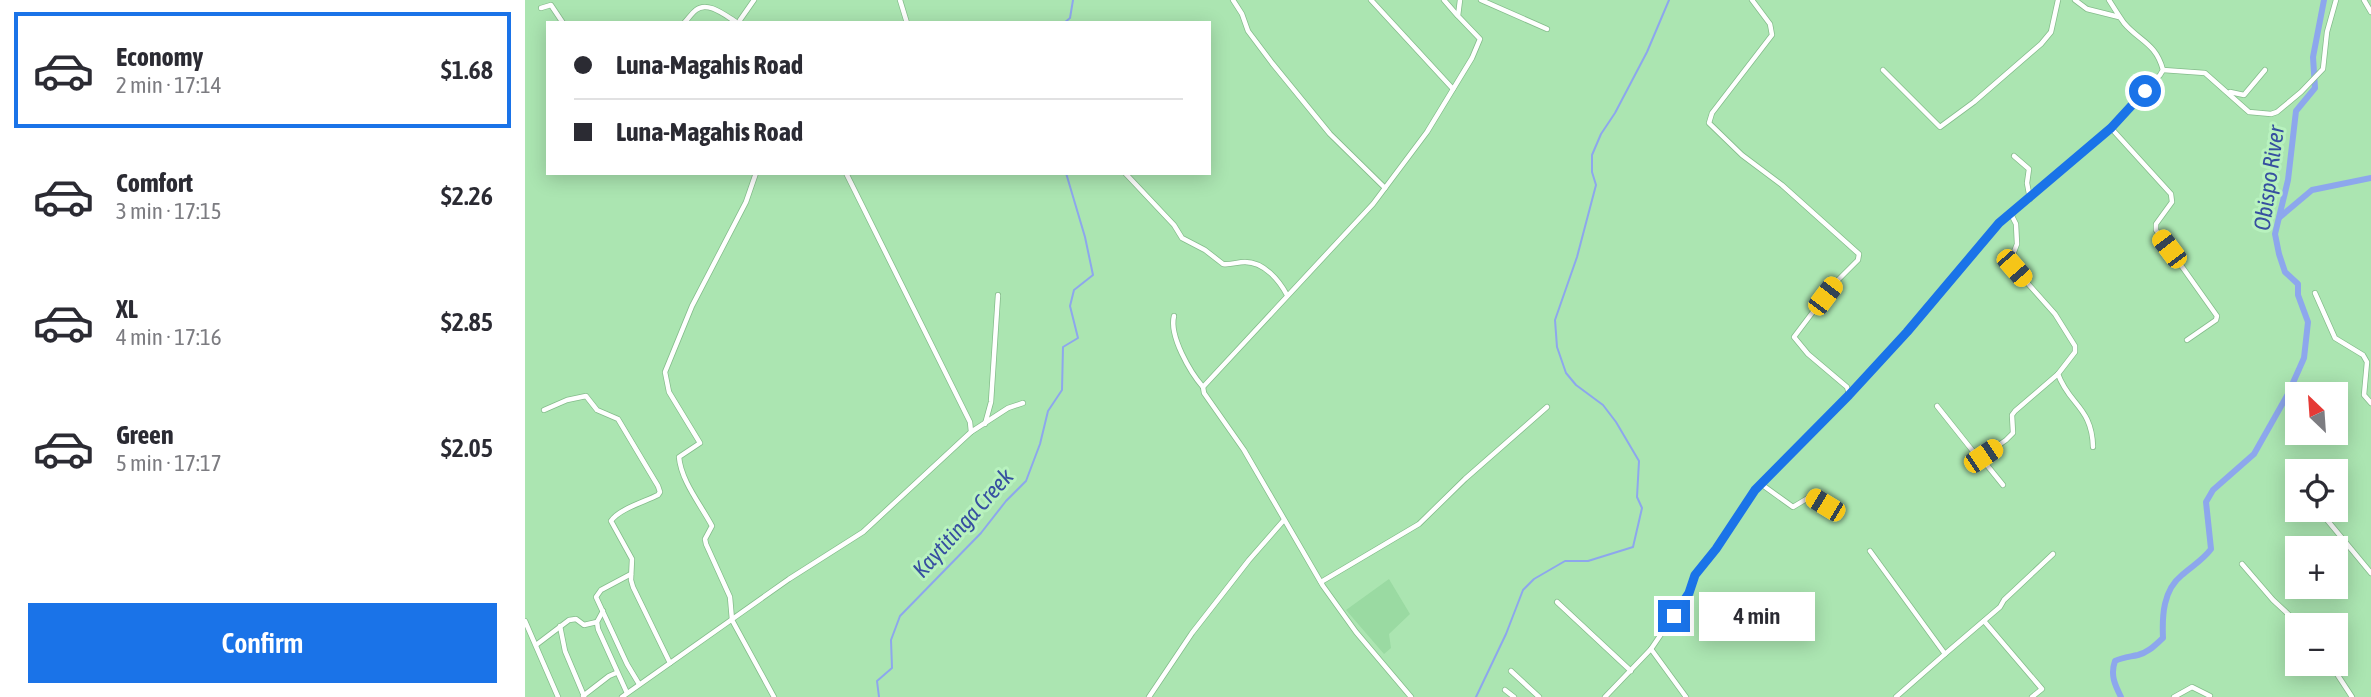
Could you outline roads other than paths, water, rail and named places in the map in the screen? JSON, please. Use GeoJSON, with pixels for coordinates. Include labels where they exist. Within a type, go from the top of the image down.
{"type":"FeatureCollection","features":[{"type":"Feature","properties":{"kind":"street"},"geometry":{"type":"LineString","coordinates":[[740,21],[754,0]]}},
{"type":"Feature","properties":{"kind":"street"},"geometry":{"type":"LineString","coordinates":[[900,0],[906,21]]}},
{"type":"Feature","properties":{"kind":"street"},"geometry":{"type":"LineString","coordinates":[[1233,0],[1243,14],[1248,31],[1272,63],[1330,134],[1385,188]]}},
{"type":"Feature","properties":{"kind":"street"},"geometry":{"type":"LineString","coordinates":[[1371,0],[1453,89]]}},
{"type":"Feature","properties":{"kind":"street"},"geometry":{"type":"LineString","coordinates":[[1203,387],[1373,204],[1427,132],[1472,58],[1480,39],[1444,0]]}},
{"type":"Feature","properties":{"kind":"street"},"geometry":{"type":"LineString","coordinates":[[1458,16],[1460,0]]}},
{"type":"Feature","properties":{"kind":"street"},"geometry":{"type":"LineString","coordinates":[[1481,0],[1547,29]]}},
{"type":"Feature","properties":{"kind":"street"},"geometry":{"type":"LineString","coordinates":[[1752,0],[1770,24],[1772,35],[1712,113],[1709,123],[1742,155],[1782,185],[1859,254],[1858,260],[1834,284],[1794,337],[1808,354],[1847,387],[1849,395]]}},
{"type":"Feature","properties":{"kind":"street"},"geometry":{"type":"LineString","coordinates":[[1883,70],[1940,127],[1974,102],[2041,44],[2051,32],[2058,0]]}},
{"type":"Feature","properties":{"kind":"street"},"geometry":{"type":"LineString","coordinates":[[2075,0],[2087,9],[2120,17]]}},
{"type":"Feature","properties":{"kind":"street"},"geometry":{"type":"LineString","coordinates":[[2109,0],[2125,24],[2147,41],[2163,70]]}},
{"type":"Feature","properties":{"kind":"street"},"geometry":{"type":"LineString","coordinates":[[2163,70],[2205,73],[2249,112],[2277,112],[2323,69],[2327,32],[2336,0]]}},
{"type":"Feature","properties":{"kind":"street"},"geometry":{"type":"LineString","coordinates":[[2364,0],[2371,12]]}},
{"type":"Feature","properties":{"kind":"street"},"geometry":{"type":"LineString","coordinates":[[541,8],[551,5],[562,21]]}},
{"type":"Feature","properties":{"kind":"street"},"geometry":{"type":"LineString","coordinates":[[686,21],[703,6],[735,21]]}},
{"type":"Feature","properties":{"kind":"street"},"geometry":{"type":"LineString","coordinates":[[1605,697],[1651,649],[1689,593],[1695,575],[1761,484],[1907,332],[1999,223],[2111,128],[2163,70]]}},
{"type":"Feature","properties":{"kind":"street"},"geometry":{"type":"LineString","coordinates":[[2226,91],[2244,95],[2265,71]]}},
{"type":"Feature","properties":{"kind":"street"},"geometry":{"type":"LineString","coordinates":[[2111,128],[2171,194],[2172,202],[2155,224],[2156,230],[2217,316],[2216,320],[2187,340]]}},
{"type":"Feature","properties":{"kind":"street"},"geometry":{"type":"LineString","coordinates":[[2014,156],[2029,169],[2029,199]]}},
{"type":"Feature","properties":{"kind":"street"},"geometry":{"type":"LineString","coordinates":[[755,175],[746,202],[692,306],[665,372],[669,392],[700,443],[679,457],[679,461],[687,482],[712,526],[705,539],[706,544],[730,597],[732,620],[774,697]]}},
{"type":"Feature","properties":{"kind":"street"},"geometry":{"type":"LineString","coordinates":[[847,175],[970,422],[971,432]]}},
{"type":"Feature","properties":{"kind":"street"},"geometry":{"type":"LineString","coordinates":[[1127,175],[1174,225],[1182,238],[1205,250],[1223,264],[1247,261],[1264,267],[1283,286],[1287,295]]}},
{"type":"Feature","properties":{"kind":"street"},"geometry":{"type":"LineString","coordinates":[[1937,406],[1976,455],[1983,456],[2013,433],[2012,415],[2015,411],[2058,374],[2075,352],[2075,346],[2055,314],[2014,268],[2012,257],[2017,244],[2016,224],[2011,214]]}},
{"type":"Feature","properties":{"kind":"street"},"geometry":{"type":"LineString","coordinates":[[2315,293],[2335,338],[2363,355],[2367,362],[2364,396],[2371,403]]}},
{"type":"Feature","properties":{"kind":"street"},"geometry":{"type":"LineString","coordinates":[[985,424],[991,402],[998,295]]}},
{"type":"Feature","properties":{"kind":"street"},"geometry":{"type":"LineString","coordinates":[[1174,316],[1173,334],[1204,393],[1244,450],[1321,582],[1356,632],[1411,697]]}},
{"type":"Feature","properties":{"kind":"street"},"geometry":{"type":"LineString","coordinates":[[2058,374],[2088,419],[2093,430],[2093,447]]}},
{"type":"Feature","properties":{"kind":"street"},"geometry":{"type":"LineString","coordinates":[[544,410],[567,400],[586,396],[597,410],[618,419],[659,486],[658,495],[611,519],[632,559],[633,587],[670,663]]}},
{"type":"Feature","properties":{"kind":"street"},"geometry":{"type":"LineString","coordinates":[[622,697],[789,579],[863,532],[971,432],[1008,408],[1023,403]]}},
{"type":"Feature","properties":{"kind":"street"},"geometry":{"type":"LineString","coordinates":[[1321,582],[1419,524],[1465,479],[1547,407]]}},
{"type":"Feature","properties":{"kind":"street"},"geometry":{"type":"LineString","coordinates":[[1983,456],[2003,485]]}},
{"type":"Feature","properties":{"kind":"street"},"geometry":{"type":"LineString","coordinates":[[1761,484],[1793,508],[1808,498],[1825,505]]}},
{"type":"Feature","properties":{"kind":"street"},"geometry":{"type":"LineString","coordinates":[[1149,697],[1192,633],[1249,560],[1285,520]]}},
{"type":"Feature","properties":{"kind":"street"},"geometry":{"type":"LineString","coordinates":[[2329,522],[2371,573]]}},
{"type":"Feature","properties":{"kind":"street"},"geometry":{"type":"LineString","coordinates":[[1870,551],[1945,654]]}},
{"type":"Feature","properties":{"kind":"street"},"geometry":{"type":"LineString","coordinates":[[1896,697],[1984,621],[2053,554]]}},
{"type":"Feature","properties":{"kind":"street"},"geometry":{"type":"LineString","coordinates":[[2242,564],[2287,613]]}},
{"type":"Feature","properties":{"kind":"street"},"geometry":{"type":"LineString","coordinates":[[631,574],[596,594],[627,664],[639,684]]}},
{"type":"Feature","properties":{"kind":"street"},"geometry":{"type":"LineString","coordinates":[[1557,602],[1632,671]]}},
{"type":"Feature","properties":{"kind":"street"},"geometry":{"type":"LineString","coordinates":[[603,610],[597,622],[616,673],[627,693]]}},
{"type":"Feature","properties":{"kind":"street"},"geometry":{"type":"LineString","coordinates":[[536,645],[573,618],[584,625],[597,622]]}},
{"type":"Feature","properties":{"kind":"street"},"geometry":{"type":"LineString","coordinates":[[525,621],[558,697]]}},
{"type":"Feature","properties":{"kind":"street"},"geometry":{"type":"LineString","coordinates":[[1984,621],[2042,689],[2032,697]]}},
{"type":"Feature","properties":{"kind":"street"},"geometry":{"type":"LineString","coordinates":[[561,626],[565,650],[583,696],[616,673]]}},
{"type":"Feature","properties":{"kind":"street"},"geometry":{"type":"LineString","coordinates":[[1651,649],[1686,697]]}},
{"type":"Feature","properties":{"kind":"street"},"geometry":{"type":"LineString","coordinates":[[1511,671],[1539,697]]}},
{"type":"Feature","properties":{"kind":"street"},"geometry":{"type":"LineString","coordinates":[[2338,676],[2352,697]]}},
{"type":"Feature","properties":{"kind":"street"},"geometry":{"type":"LineString","coordinates":[[2174,697],[2192,687],[2210,696]]}},
{"type":"Feature","properties":{"kind":"street"},"geometry":{"type":"LineString","coordinates":[[1505,690],[1514,697]]}},
{"type":"Feature","properties":{"kind":"waterway","name":"Kaytitinga Creek"},"geometry":{"type":"LineString","coordinates":[[1066,21],[1070,18],[1073,0]]}},
{"type":"Feature","properties":{"kind":"waterway"},"geometry":{"type":"LineString","coordinates":[[1476,697],[1506,634],[1523,590],[1534,579],[1565,561],[1588,561],[1633,547],[1642,508],[1637,497],[1639,461],[1603,405],[1576,385],[1566,373],[1557,347],[1555,320],[1577,257],[1596,185],[1592,172],[1592,155],[1647,52],[1669,0]]}},
{"type":"Feature","properties":{"kind":"waterway","name":"Obispo River"},"geometry":{"type":"LineString","coordinates":[[2121,697],[2113,675],[2115,661],[2145,652],[2163,638],[2164,612],[2171,588],[2211,549],[2206,502],[2213,490],[2254,454],[2288,394],[2304,358],[2308,322],[2298,295],[2298,284],[2285,272],[2275,234],[2288,180],[2296,111],[2315,88],[2313,57],[2324,0]]}},
{"type":"Feature","properties":{"kind":"waterway","name":"Kaytitinga Creek"},"geometry":{"type":"LineString","coordinates":[[879,697],[877,681],[892,668],[891,640],[900,616],[981,533],[1026,481],[1040,444],[1048,411],[1062,390],[1063,347],[1078,338],[1070,306],[1074,290],[1093,275],[1067,175]]}},
{"type":"Feature","properties":{"kind":"waterway"},"geometry":{"type":"LineString","coordinates":[[2280,217],[2312,190],[2371,178]]}}]}
